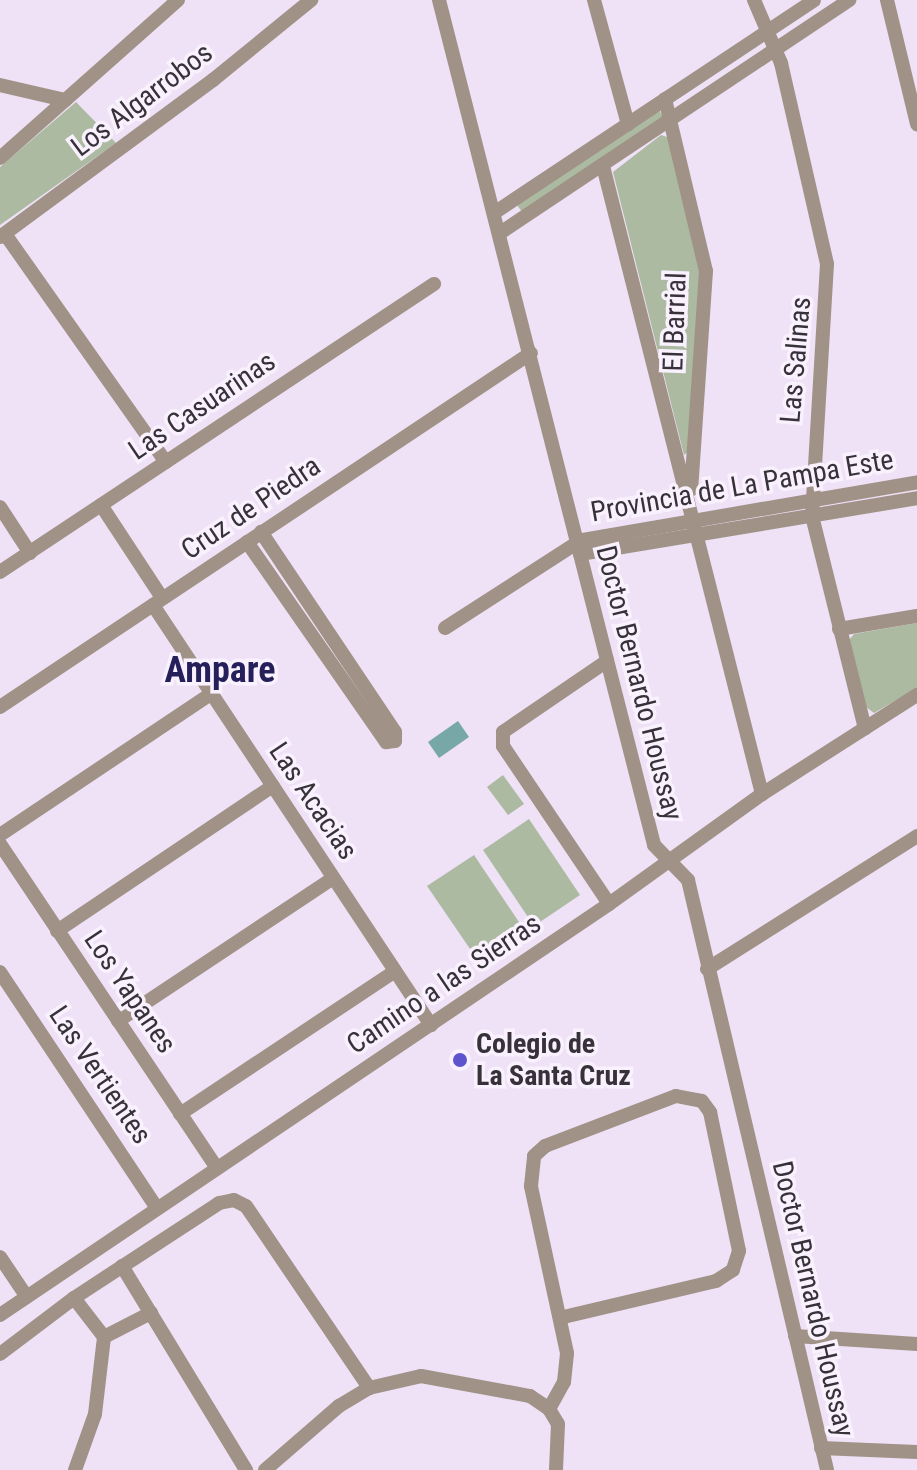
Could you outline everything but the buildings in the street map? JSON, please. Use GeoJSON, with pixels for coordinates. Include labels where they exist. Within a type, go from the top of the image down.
{"type":"FeatureCollection","features":[{"type":"Feature","properties":{"kind":"street"},"geometry":{"type":"LineString","coordinates":[[0,158],[178,0]]}},
{"type":"Feature","properties":{"kind":"street","name":"Los Algarrobos"},"geometry":{"type":"LineString","coordinates":[[2,236],[213,80],[311,0]]}},
{"type":"Feature","properties":{"kind":"street","name":"Doctor Bernardo Houssay"},"geometry":{"type":"LineString","coordinates":[[439,0],[654,845],[688,880],[827,1470]]}},
{"type":"Feature","properties":{"kind":"street"},"geometry":{"type":"LineString","coordinates":[[594,0],[628,124]]}},
{"type":"Feature","properties":{"kind":"street","name":"Las Salinas"},"geometry":{"type":"LineString","coordinates":[[754,0],[766,32],[777,48],[829,282],[812,516],[865,728]]}},
{"type":"Feature","properties":{"kind":"street"},"geometry":{"type":"LineString","coordinates":[[497,223],[628,124],[814,0]]}},
{"type":"Feature","properties":{"kind":"street"},"geometry":{"type":"LineString","coordinates":[[497,223],[603,166],[850,0]]}},
{"type":"Feature","properties":{"kind":"street"},"geometry":{"type":"LineString","coordinates":[[887,0],[917,124]]}},
{"type":"Feature","properties":{"kind":"street"},"geometry":{"type":"LineString","coordinates":[[0,85],[65,100]]}},
{"type":"Feature","properties":{"kind":"street","name":"El Barrial"},"geometry":{"type":"LineString","coordinates":[[665,99],[706,271],[691,511]]}},
{"type":"Feature","properties":{"kind":"street","name":"El Barrial"},"geometry":{"type":"LineString","coordinates":[[603,166],[762,794]]}},
{"type":"Feature","properties":{"kind":"street"},"geometry":{"type":"LineString","coordinates":[[2,236],[166,462]]}},
{"type":"Feature","properties":{"kind":"street","name":"Las Casuarinas"},"geometry":{"type":"LineString","coordinates":[[0,572],[434,284]]}},
{"type":"Feature","properties":{"kind":"street","name":"Cruz de Piedra"},"geometry":{"type":"LineString","coordinates":[[0,707],[531,353]]}},
{"type":"Feature","properties":{"kind":"street","name":"Provincia de La Pampa Este"},"geometry":{"type":"LineString","coordinates":[[445,628],[578,546],[691,511],[811,501],[917,482]]}},
{"type":"Feature","properties":{"kind":"street","name":"Provincia de La Pampa Este"},"geometry":{"type":"LineString","coordinates":[[578,546],[696,534],[917,498]]}},
{"type":"Feature","properties":{"kind":"street","name":"Las Acacias"},"geometry":{"type":"LineString","coordinates":[[101,505],[211,694],[431,1025]]}},
{"type":"Feature","properties":{"kind":"street"},"geometry":{"type":"LineString","coordinates":[[0,507],[30,553]]}},
{"type":"Feature","properties":{"kind":"street"},"geometry":{"type":"LineString","coordinates":[[247,542],[386,742],[395,741],[395,732],[261,532]]}},
{"type":"Feature","properties":{"kind":"street"},"geometry":{"type":"LineString","coordinates":[[839,629],[917,616]]}},
{"type":"Feature","properties":{"kind":"street"},"geometry":{"type":"LineString","coordinates":[[607,661],[503,732],[503,746],[609,904]]}},
{"type":"Feature","properties":{"kind":"street"},"geometry":{"type":"LineString","coordinates":[[0,835],[211,694]]}},
{"type":"Feature","properties":{"kind":"street","name":"Camino a las Sierras"},"geometry":{"type":"LineString","coordinates":[[0,1315],[609,904],[762,794],[917,695]]}},
{"type":"Feature","properties":{"kind":"street"},"geometry":{"type":"LineString","coordinates":[[57,931],[273,786]]}},
{"type":"Feature","properties":{"kind":"street"},"geometry":{"type":"LineString","coordinates":[[707,969],[917,836]]}},
{"type":"Feature","properties":{"kind":"street","name":"Los Yapanes"},"geometry":{"type":"LineString","coordinates":[[0,844],[217,1168]]}},
{"type":"Feature","properties":{"kind":"street"},"geometry":{"type":"LineString","coordinates":[[118,1021],[333,878]]}},
{"type":"Feature","properties":{"kind":"street"},"geometry":{"type":"LineString","coordinates":[[180,1114],[395,971]]}},
{"type":"Feature","properties":{"kind":"street","name":"Las Vertientes"},"geometry":{"type":"LineString","coordinates":[[2,979],[157,1208]]}},
{"type":"Feature","properties":{"kind":"street"},"geometry":{"type":"LineString","coordinates":[[549,1409],[567,1367],[560,1318],[531,1186],[534,1156],[545,1146],[676,1096],[702,1101],[710,1112],[739,1251],[733,1270],[716,1281],[560,1318]]}},
{"type":"Feature","properties":{"kind":"street"},"geometry":{"type":"LineString","coordinates":[[0,1354],[122,1266],[219,1203],[234,1200],[246,1206],[369,1388]]}},
{"type":"Feature","properties":{"kind":"street"},"geometry":{"type":"LineString","coordinates":[[0,1257],[27,1297]]}},
{"type":"Feature","properties":{"kind":"street"},"geometry":{"type":"LineString","coordinates":[[122,1266],[246,1470]]}},
{"type":"Feature","properties":{"kind":"street"},"geometry":{"type":"LineString","coordinates":[[74,1298],[104,1337],[95,1414],[75,1470]]}},
{"type":"Feature","properties":{"kind":"street"},"geometry":{"type":"LineString","coordinates":[[104,1337],[151,1313]]}},
{"type":"Feature","properties":{"kind":"street"},"geometry":{"type":"LineString","coordinates":[[795,1336],[917,1344]]}},
{"type":"Feature","properties":{"kind":"street"},"geometry":{"type":"LineString","coordinates":[[265,1470],[339,1406],[369,1388],[421,1376],[450,1378],[530,1396],[549,1409],[561,1441],[556,1470]]}},
{"type":"Feature","properties":{"kind":"street"},"geometry":{"type":"LineString","coordinates":[[821,1448],[917,1452]]}},
{"type":"Feature","properties":{"kind":"shaded area"},"geometry":{"type":"Polygon","coordinates":[[[76,102],[116,143],[0,225],[0,167],[76,102]]]}},
{"type":"Feature","properties":{"kind":"shaded area"},"geometry":{"type":"Polygon","coordinates":[[[659,110],[663,117],[522,212],[517,205],[659,110]]]}},
{"type":"Feature","properties":{"kind":"shaded area"},"geometry":{"type":"Polygon","coordinates":[[[661,135],[670,138],[700,266],[688,452],[684,455],[613,172],[661,135]]]}},
{"type":"Feature","properties":{"kind":"shaded area"},"geometry":{"type":"Polygon","coordinates":[[[917,623],[917,688],[874,713],[866,707],[849,640],[854,634],[917,623]]]}},
{"type":"Feature","properties":{"kind":"shaded area"},"geometry":{"type":"Polygon","coordinates":[[[458,721],[469,737],[439,758],[428,742],[458,721]]]}},
{"type":"Feature","properties":{"kind":"shaded area"},"geometry":{"type":"Polygon","coordinates":[[[503,775],[524,804],[508,815],[487,787],[503,775]]]}},
{"type":"Feature","properties":{"kind":"shaded area"},"geometry":{"type":"Polygon","coordinates":[[[529,819],[580,895],[534,926],[483,850],[529,819]]]}},
{"type":"Feature","properties":{"kind":"shaded area"},"geometry":{"type":"Polygon","coordinates":[[[474,855],[525,931],[479,962],[427,886],[474,855]]]}},
{"type":"Feature","properties":{"kind":"place","name":"Colegio de La Santa Cruz"},"geometry":{"type":"Point","coordinates":[460,1060]}},
{"type":"Feature","properties":{"kind":"district","name":"Ampare"},"geometry":{"type":"Point","coordinates":[220,671]}}]}
